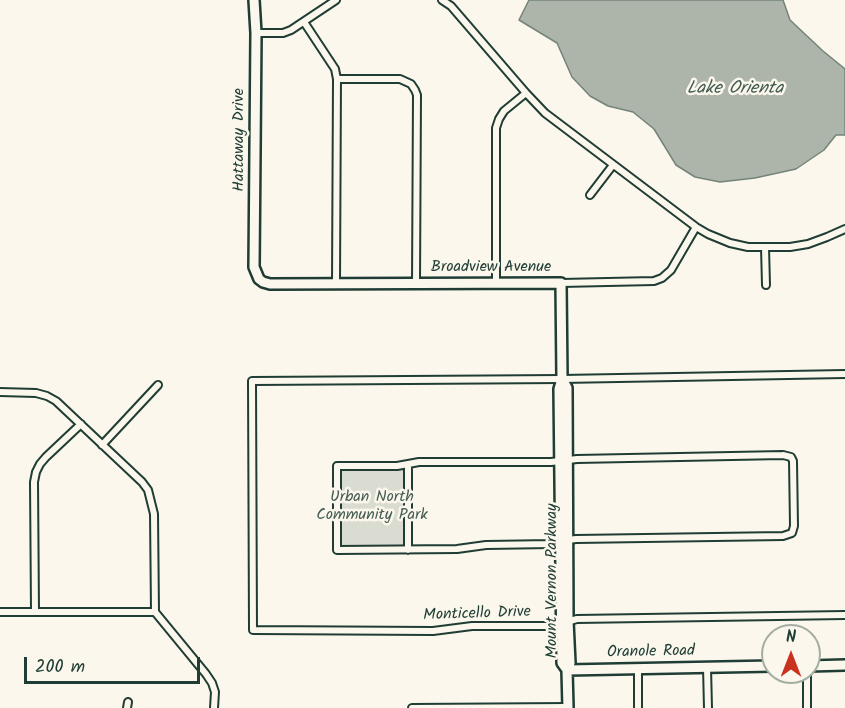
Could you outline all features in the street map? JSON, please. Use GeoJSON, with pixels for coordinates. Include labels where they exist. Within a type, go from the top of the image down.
{"type":"FeatureCollection","features":[{"type":"Feature","properties":{"kind":"street","name":"Hattaway Drive"},"geometry":{"type":"LineString","coordinates":[[254,0],[256,33],[254,267],[259,279]]}},
{"type":"Feature","properties":{"kind":"street"},"geometry":{"type":"LineString","coordinates":[[256,33],[283,33],[291,30],[336,0]]}},
{"type":"Feature","properties":{"kind":"street"},"geometry":{"type":"LineString","coordinates":[[442,0],[451,6],[525,93],[545,113],[708,234],[748,247],[790,247],[828,237],[845,228]]}},
{"type":"Feature","properties":{"kind":"street"},"geometry":{"type":"LineString","coordinates":[[304,22],[335,69],[337,79],[336,283]]}},
{"type":"Feature","properties":{"kind":"street"},"geometry":{"type":"LineString","coordinates":[[337,79],[400,79],[411,84],[417,95],[416,283]]}},
{"type":"Feature","properties":{"kind":"street"},"geometry":{"type":"LineString","coordinates":[[496,283],[496,128],[504,111],[525,93]]}},
{"type":"Feature","properties":{"kind":"street"},"geometry":{"type":"LineString","coordinates":[[590,195],[613,165]]}},
{"type":"Feature","properties":{"kind":"street","name":"Broadview Avenue"},"geometry":{"type":"LineString","coordinates":[[259,279],[270,284],[654,281],[662,278],[671,270],[696,227]]}},
{"type":"Feature","properties":{"kind":"street"},"geometry":{"type":"LineString","coordinates":[[765,247],[766,285]]}},
{"type":"Feature","properties":{"kind":"street","name":"Mount Vernon Parkway"},"geometry":{"type":"LineString","coordinates":[[561,283],[562,379],[559,389],[564,460],[565,622],[562,663],[567,670]]}},
{"type":"Feature","properties":{"kind":"street"},"geometry":{"type":"LineString","coordinates":[[562,379],[845,374]]}},
{"type":"Feature","properties":{"kind":"street","name":"Monticello Drive"},"geometry":{"type":"LineString","coordinates":[[562,379],[252,381],[253,630],[433,631],[472,626],[552,626],[577,619],[845,615]]}},
{"type":"Feature","properties":{"kind":"street"},"geometry":{"type":"LineString","coordinates":[[102,445],[158,386]]}},
{"type":"Feature","properties":{"kind":"street"},"geometry":{"type":"LineString","coordinates":[[0,392],[29,392],[47,396],[56,401],[148,490],[154,514],[155,612],[212,683],[215,692],[214,708]]}},
{"type":"Feature","properties":{"kind":"street"},"geometry":{"type":"LineString","coordinates":[[34,612],[34,482],[36,472],[45,457],[81,424]]}},
{"type":"Feature","properties":{"kind":"street"},"geometry":{"type":"LineString","coordinates":[[783,455],[791,457],[794,464],[792,533],[783,536],[495,544],[457,549],[337,550],[337,465],[397,466],[419,462],[551,462],[564,460],[783,455]]}},
{"type":"Feature","properties":{"kind":"street"},"geometry":{"type":"LineString","coordinates":[[408,464],[408,550]]}},
{"type":"Feature","properties":{"kind":"street"},"geometry":{"type":"LineString","coordinates":[[0,612],[155,612]]}},
{"type":"Feature","properties":{"kind":"street"},"geometry":{"type":"LineString","coordinates":[[821,666],[845,665]]}},
{"type":"Feature","properties":{"kind":"street","name":"Oranole Road"},"geometry":{"type":"LineString","coordinates":[[567,670],[761,666]]}},
{"type":"Feature","properties":{"kind":"street"},"geometry":{"type":"LineString","coordinates":[[707,667],[708,708]]}},
{"type":"Feature","properties":{"kind":"street"},"geometry":{"type":"LineString","coordinates":[[638,668],[638,708]]}},
{"type":"Feature","properties":{"kind":"street"},"geometry":{"type":"LineString","coordinates":[[412,708],[568,707],[567,670]]}},
{"type":"Feature","properties":{"kind":"street"},"geometry":{"type":"LineString","coordinates":[[807,684],[807,708]]}},
{"type":"Feature","properties":{"kind":"green space","name":"Urban North Community Park"},"geometry":{"type":"Polygon","coordinates":[[[341,469],[403,469],[403,545],[341,545],[341,469]]]}},
{"type":"Feature","properties":{"kind":"water","name":"Lake Orienta"},"geometry":{"type":"Polygon","coordinates":[[[529,0],[783,0],[790,20],[845,69],[845,135],[836,135],[824,150],[796,169],[755,178],[720,182],[695,177],[676,165],[654,129],[633,112],[608,106],[590,96],[572,77],[557,43],[519,20],[529,0]]]}}]}
